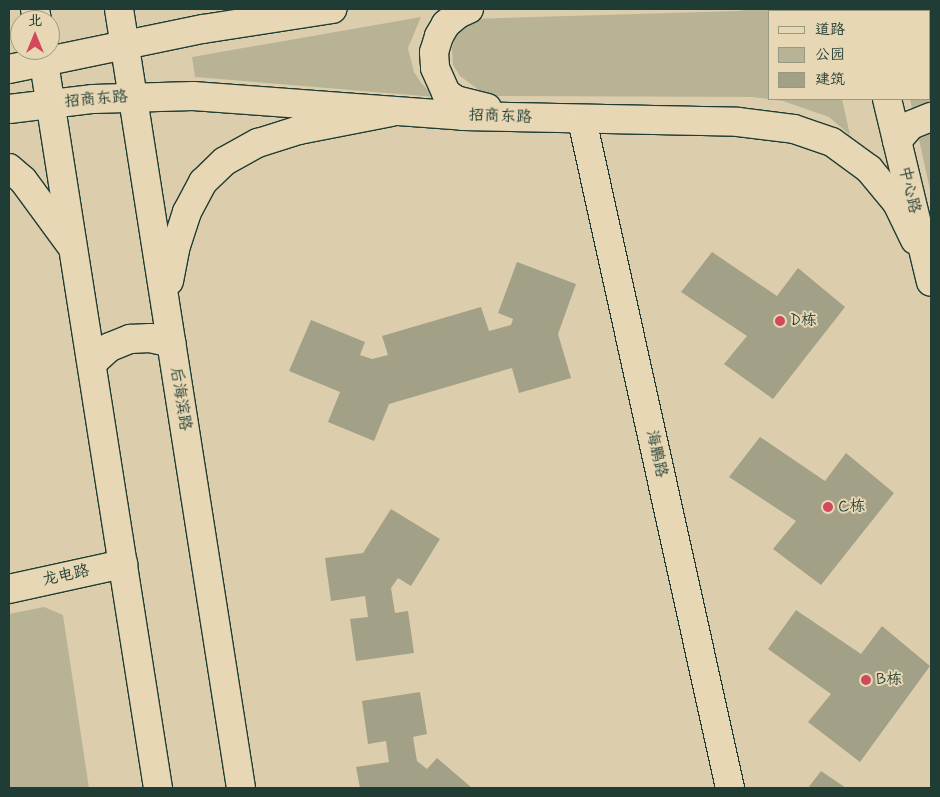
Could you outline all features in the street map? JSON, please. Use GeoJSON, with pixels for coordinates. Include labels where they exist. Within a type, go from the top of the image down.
{"type":"FeatureCollection","features":[{"type":"Feature","properties":{"kind":"street","name":"后海滨路"},"geometry":{"type":"LineString","coordinates":[[119,9],[241,788]]}},
{"type":"Feature","properties":{"kind":"street"},"geometry":{"type":"LineString","coordinates":[[60,54],[125,47],[203,29],[332,9]]}},
{"type":"Feature","properties":{"kind":"street"},"geometry":{"type":"LineString","coordinates":[[469,9],[458,14],[446,24],[436,44],[435,68],[446,93],[456,100],[470,104],[543,118]]}},
{"type":"Feature","properties":{"kind":"street"},"geometry":{"type":"LineString","coordinates":[[9,69],[33,60]]}},
{"type":"Feature","properties":{"kind":"street"},"geometry":{"type":"LineString","coordinates":[[44,60],[158,788]]}},
{"type":"Feature","properties":{"kind":"street","name":"招商东路"},"geometry":{"type":"LineString","coordinates":[[9,109],[133,97],[193,96],[391,112],[582,120],[738,122],[794,129],[832,142],[869,169],[897,203],[929,273]]}},
{"type":"Feature","properties":{"kind":"street","name":"中心路"},"geometry":{"type":"LineString","coordinates":[[887,100],[929,273]]}},
{"type":"Feature","properties":{"kind":"street"},"geometry":{"type":"LineString","coordinates":[[165,302],[175,249],[187,212],[203,182],[226,161],[258,143],[298,130],[391,112]]}},
{"type":"Feature","properties":{"kind":"street"},"geometry":{"type":"LineString","coordinates":[[897,141],[911,125],[930,117]]}},
{"type":"Feature","properties":{"kind":"street","name":"海鹏路"},"geometry":{"type":"LineString","coordinates":[[582,120],[730,788]]}},
{"type":"Feature","properties":{"kind":"street"},"geometry":{"type":"LineString","coordinates":[[9,168],[23,180],[75,252]]}},
{"type":"Feature","properties":{"kind":"street"},"geometry":{"type":"LineString","coordinates":[[92,362],[110,347],[130,340],[150,338],[171,342]]}},
{"type":"Feature","properties":{"kind":"street","name":"龙电路"},"geometry":{"type":"LineString","coordinates":[[9,589],[123,564]]}},
{"type":"Feature","properties":{"kind":"green space"},"geometry":{"type":"Polygon","coordinates":[[[753,9],[822,9],[768,10],[768,99],[752,97],[487,96],[460,76],[453,65],[452,49],[455,35],[470,19],[753,9]]]}},
{"type":"Feature","properties":{"kind":"green space"},"geometry":{"type":"Polygon","coordinates":[[[931,9],[931,194],[910,100],[930,100],[930,10],[890,10],[931,9]]]}},
{"type":"Feature","properties":{"kind":"green space"},"geometry":{"type":"Polygon","coordinates":[[[421,17],[408,48],[414,72],[422,84],[435,97],[195,77],[192,57],[421,17]]]}},
{"type":"Feature","properties":{"kind":"green space"},"geometry":{"type":"Polygon","coordinates":[[[775,100],[842,100],[850,135],[829,117],[775,100]]]}},
{"type":"Feature","properties":{"kind":"green space"},"geometry":{"type":"Polygon","coordinates":[[[44,607],[63,615],[89,788],[9,788],[9,614],[44,607]]]}},
{"type":"Feature","properties":{"kind":"building","name":"D栋"},"geometry":{"type":"Polygon","coordinates":[[[712,252],[777,296],[798,268],[845,307],[773,399],[724,364],[747,336],[681,292],[712,252]]]}},
{"type":"Feature","properties":{"kind":"building"},"geometry":{"type":"Polygon","coordinates":[[[517,262],[576,284],[558,334],[571,378],[519,393],[512,368],[389,404],[374,441],[328,422],[340,392],[289,371],[311,320],[365,342],[360,355],[372,359],[388,355],[382,336],[481,307],[489,331],[511,325],[513,319],[498,313],[517,262]]]}},
{"type":"Feature","properties":{"kind":"building","name":"C栋"},"geometry":{"type":"Polygon","coordinates":[[[760,437],[825,481],[846,453],[894,493],[821,585],[773,549],[796,521],[729,477],[760,437]]]}},
{"type":"Feature","properties":{"kind":"building"},"geometry":{"type":"Polygon","coordinates":[[[391,509],[440,539],[411,586],[398,578],[391,588],[395,613],[408,611],[414,653],[356,661],[350,619],[368,617],[365,596],[331,601],[325,558],[363,553],[391,509]]]}},
{"type":"Feature","properties":{"kind":"building","name":"B栋"},"geometry":{"type":"Polygon","coordinates":[[[796,610],[861,654],[882,626],[930,666],[860,762],[808,722],[831,694],[768,649],[796,610]]]}},
{"type":"Feature","properties":{"kind":"building"},"geometry":{"type":"Polygon","coordinates":[[[420,692],[427,734],[413,737],[417,761],[427,769],[437,758],[472,788],[360,788],[356,767],[389,762],[386,741],[368,744],[362,701],[420,692]]]}},
{"type":"Feature","properties":{"kind":"building"},"geometry":{"type":"Polygon","coordinates":[[[821,771],[846,788],[808,788],[821,771]]]}},
{"type":"Feature","properties":{"kind":"place","name":"D栋"},"geometry":{"type":"Point","coordinates":[780,321]}},
{"type":"Feature","properties":{"kind":"place","name":"C栋"},"geometry":{"type":"Point","coordinates":[828,507]}},
{"type":"Feature","properties":{"kind":"place","name":"B栋"},"geometry":{"type":"Point","coordinates":[866,680]}}]}
